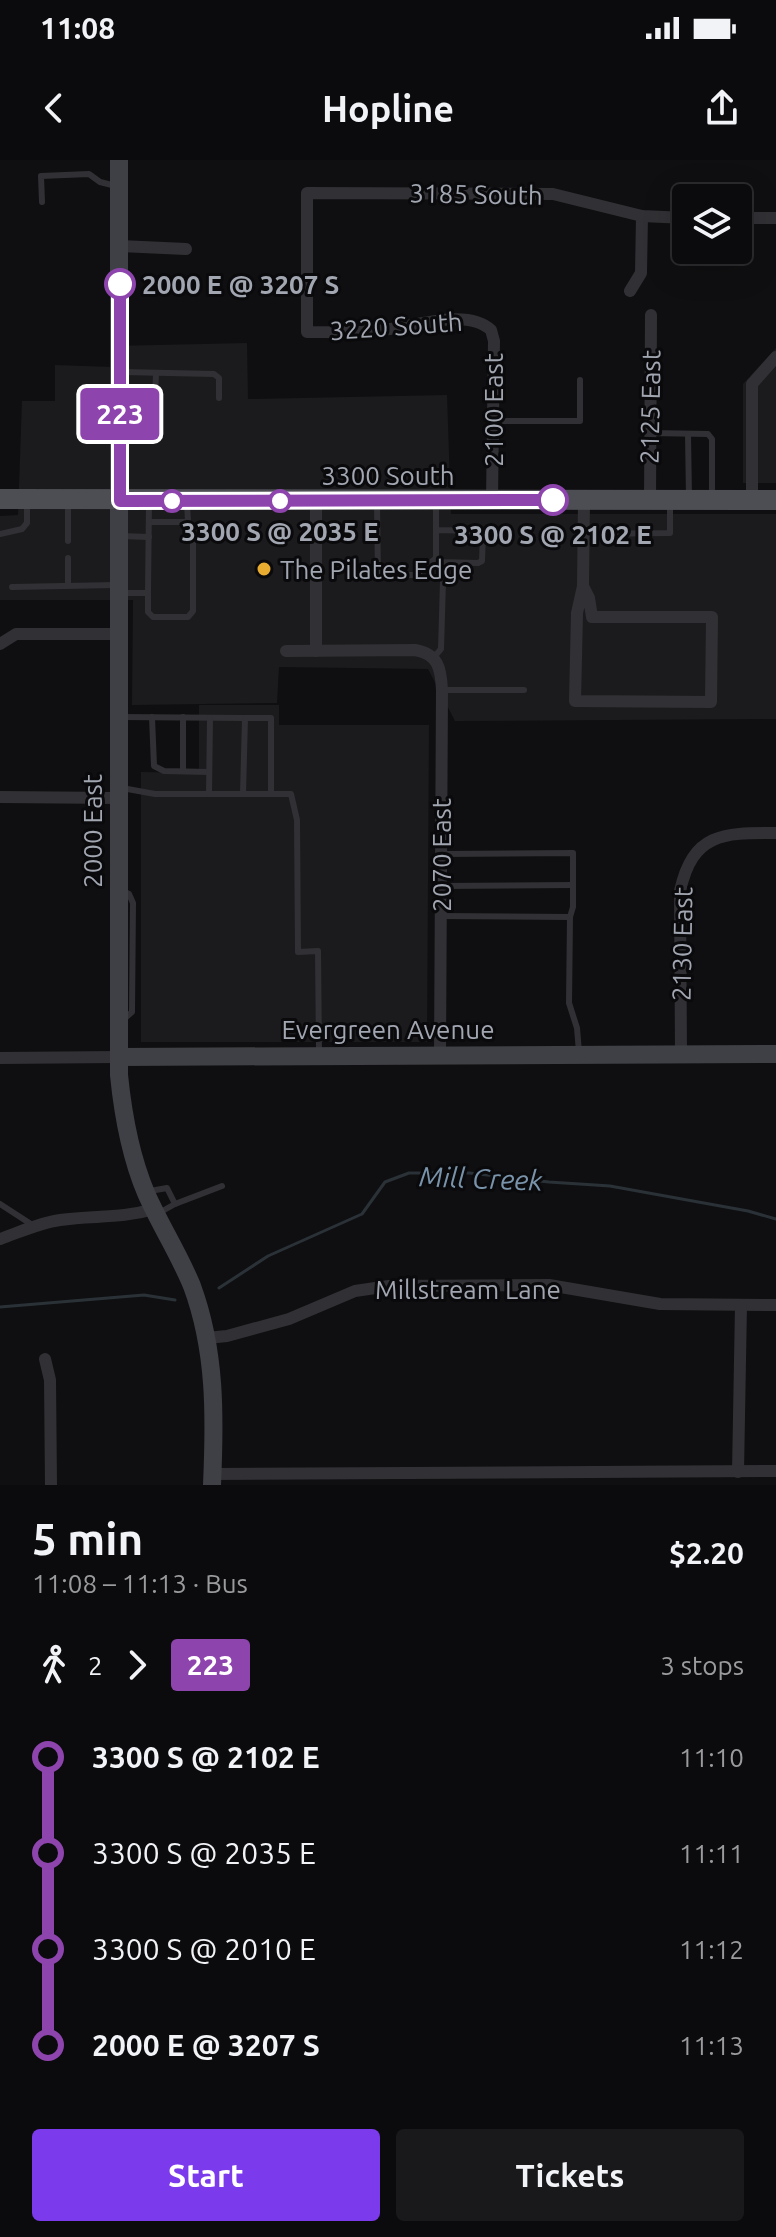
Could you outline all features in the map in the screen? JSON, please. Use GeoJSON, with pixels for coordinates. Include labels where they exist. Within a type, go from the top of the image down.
{"type":"FeatureCollection","features":[{"type":"Feature","properties":{"kind":"main road","name":"3300 South"},"geometry":{"type":"LineString","coordinates":[[0,499],[120,501],[149,511],[187,501],[776,500]]}},
{"type":"Feature","properties":{"kind":"street","name":"2000 East"},"geometry":{"type":"LineString","coordinates":[[119,160],[119,1057],[126,1126],[152,1205],[192,1286],[207,1338],[214,1392],[212,1480]]}},
{"type":"Feature","properties":{"kind":"street","name":"3185 South"},"geometry":{"type":"LineString","coordinates":[[307,332],[307,193],[553,194],[642,216],[672,217]]}},
{"type":"Feature","properties":{"kind":"street"},"geometry":{"type":"LineString","coordinates":[[630,291],[641,273],[642,216]]}},
{"type":"Feature","properties":{"kind":"street"},"geometry":{"type":"LineString","coordinates":[[752,218],[776,218]]}},
{"type":"Feature","properties":{"kind":"street"},"geometry":{"type":"LineString","coordinates":[[120,246],[186,249]]}},
{"type":"Feature","properties":{"kind":"street","name":"2125 East"},"geometry":{"type":"LineString","coordinates":[[651,315],[650,433],[669,500]]}},
{"type":"Feature","properties":{"kind":"street","name":"3220 South"},"geometry":{"type":"LineString","coordinates":[[307,332],[382,331],[437,321],[477,321],[484,324]]}},
{"type":"Feature","properties":{"kind":"street","name":"2100 East"},"geometry":{"type":"LineString","coordinates":[[484,324],[491,330],[494,341],[492,501]]}},
{"type":"Feature","properties":{"kind":"street"},"geometry":{"type":"LineString","coordinates":[[752,500],[751,388],[753,381],[776,357]]}},
{"type":"Feature","properties":{"kind":"street"},"geometry":{"type":"LineString","coordinates":[[583,586],[589,598],[592,617],[712,617],[711,702],[575,701],[577,613],[583,586],[584,500]]}},
{"type":"Feature","properties":{"kind":"street"},"geometry":{"type":"LineString","coordinates":[[316,501],[316,651]]}},
{"type":"Feature","properties":{"kind":"street"},"geometry":{"type":"LineString","coordinates":[[0,644],[16,634],[120,634]]}},
{"type":"Feature","properties":{"kind":"street"},"geometry":{"type":"LineString","coordinates":[[286,651],[415,650],[434,657]]}},
{"type":"Feature","properties":{"kind":"street","name":"2070 East"},"geometry":{"type":"LineString","coordinates":[[434,657],[441,674],[442,690],[440,1054]]}},
{"type":"Feature","properties":{"kind":"street"},"geometry":{"type":"LineString","coordinates":[[0,797],[118,793]]}},
{"type":"Feature","properties":{"kind":"street","name":"2130 East"},"geometry":{"type":"LineString","coordinates":[[681,1053],[680,891],[685,868],[706,842],[732,833],[776,833]]}},
{"type":"Feature","properties":{"kind":"street","name":"Evergreen Avenue"},"geometry":{"type":"LineString","coordinates":[[0,1058],[776,1054]]}},
{"type":"Feature","properties":{"kind":"street"},"geometry":{"type":"LineString","coordinates":[[0,1239],[61,1219],[130,1216],[152,1205]]}},
{"type":"Feature","properties":{"kind":"street","name":"Millstream Lane"},"geometry":{"type":"LineString","coordinates":[[207,1338],[256,1329],[289,1319],[355,1291],[389,1286],[549,1285],[612,1297],[688,1306],[776,1305]]}},
{"type":"Feature","properties":{"kind":"street"},"geometry":{"type":"LineString","coordinates":[[738,1472],[741,1305]]}},
{"type":"Feature","properties":{"kind":"street"},"geometry":{"type":"LineString","coordinates":[[45,1359],[50,1380],[51,1485]]}},
{"type":"Feature","properties":{"kind":"street"},"geometry":{"type":"LineString","coordinates":[[212,1480],[776,1471]]}},
{"type":"Feature","properties":{"kind":"lane"},"geometry":{"type":"LineString","coordinates":[[42,202],[41,176],[89,174],[100,182],[120,186]]}},
{"type":"Feature","properties":{"kind":"lane"},"geometry":{"type":"LineString","coordinates":[[120,372],[214,374],[219,378],[219,398]]}},
{"type":"Feature","properties":{"kind":"lane"},"geometry":{"type":"LineString","coordinates":[[154,431],[156,373]]}},
{"type":"Feature","properties":{"kind":"lane"},"geometry":{"type":"LineString","coordinates":[[494,421],[580,421],[580,380]]}},
{"type":"Feature","properties":{"kind":"lane"},"geometry":{"type":"LineString","coordinates":[[650,433],[708,434],[712,439],[712,500]]}},
{"type":"Feature","properties":{"kind":"lane"},"geometry":{"type":"LineString","coordinates":[[583,534],[670,533],[669,500],[688,434]]}},
{"type":"Feature","properties":{"kind":"lane"},"geometry":{"type":"LineString","coordinates":[[0,534],[22,529],[27,523],[28,499]]}},
{"type":"Feature","properties":{"kind":"lane"},"geometry":{"type":"LineString","coordinates":[[68,500],[68,541]]}},
{"type":"Feature","properties":{"kind":"lane"},"geometry":{"type":"LineString","coordinates":[[187,501],[188,522],[193,529],[193,611],[188,617],[153,617],[148,612],[149,511],[188,522]]}},
{"type":"Feature","properties":{"kind":"lane"},"geometry":{"type":"LineString","coordinates":[[377,501],[378,575],[416,575],[436,558]]}},
{"type":"Feature","properties":{"kind":"lane"},"geometry":{"type":"LineString","coordinates":[[436,501],[436,530],[436,558],[440,563],[478,563],[483,559],[483,534],[480,531],[436,530]]}},
{"type":"Feature","properties":{"kind":"lane"},"geometry":{"type":"LineString","coordinates":[[120,536],[149,537]]}},
{"type":"Feature","properties":{"kind":"lane"},"geometry":{"type":"LineString","coordinates":[[68,558],[68,584]]}},
{"type":"Feature","properties":{"kind":"lane"},"geometry":{"type":"LineString","coordinates":[[434,657],[441,649],[443,581]]}},
{"type":"Feature","properties":{"kind":"lane"},"geometry":{"type":"LineString","coordinates":[[12,587],[50,588],[68,584],[148,593]]}},
{"type":"Feature","properties":{"kind":"lane"},"geometry":{"type":"LineString","coordinates":[[442,690],[524,690]]}},
{"type":"Feature","properties":{"kind":"lane"},"geometry":{"type":"LineString","coordinates":[[119,717],[271,718],[271,794]]}},
{"type":"Feature","properties":{"kind":"lane"},"geometry":{"type":"LineString","coordinates":[[152,717],[154,766],[164,771],[209,772]]}},
{"type":"Feature","properties":{"kind":"lane"},"geometry":{"type":"LineString","coordinates":[[183,717],[183,771]]}},
{"type":"Feature","properties":{"kind":"lane"},"geometry":{"type":"LineString","coordinates":[[209,794],[210,718]]}},
{"type":"Feature","properties":{"kind":"lane"},"geometry":{"type":"LineString","coordinates":[[243,794],[245,718]]}},
{"type":"Feature","properties":{"kind":"lane"},"geometry":{"type":"LineString","coordinates":[[118,793],[291,794],[297,820],[298,952],[318,951],[319,1055]]}},
{"type":"Feature","properties":{"kind":"lane"},"geometry":{"type":"LineString","coordinates":[[441,854],[573,853],[569,1003],[577,1028],[579,1054]]}},
{"type":"Feature","properties":{"kind":"lane"},"geometry":{"type":"LineString","coordinates":[[441,886],[573,885]]}},
{"type":"Feature","properties":{"kind":"lane"},"geometry":{"type":"LineString","coordinates":[[440,916],[570,917]]}},
{"type":"Feature","properties":{"kind":"lane"},"geometry":{"type":"LineString","coordinates":[[152,1205],[175,1204],[222,1186]]}},
{"type":"Feature","properties":{"kind":"lane"},"geometry":{"type":"LineString","coordinates":[[152,1205],[167,1188],[175,1204]]}},
{"type":"Feature","properties":{"kind":"lane"},"geometry":{"type":"LineString","coordinates":[[0,1204],[34,1226]]}},
{"type":"Feature","properties":{"kind":"shaded area"},"geometry":{"type":"Polygon","coordinates":[[[247,343],[248,399],[447,395],[451,514],[776,514],[776,719],[455,721],[428,669],[279,667],[277,703],[132,705],[133,600],[0,600],[0,516],[18,515],[22,401],[55,401],[55,365],[112,367],[113,346],[247,343]]]}},
{"type":"Feature","properties":{"kind":"shaded area"},"geometry":{"type":"Polygon","coordinates":[[[776,348],[776,483],[743,483],[743,384],[776,348]]]}},
{"type":"Feature","properties":{"kind":"shaded area"},"geometry":{"type":"Polygon","coordinates":[[[199,705],[279,705],[279,725],[429,725],[427,1042],[141,1042],[141,772],[199,773],[199,705]]]}},
{"type":"Feature","properties":{"kind":"waterway","name":"Mill Creek"},"geometry":{"type":"LineString","coordinates":[[219,1288],[268,1256],[362,1214],[385,1182],[409,1173],[469,1173],[610,1186],[776,1219]]}},
{"type":"Feature","properties":{"kind":"waterway","name":"Mill Creek"},"geometry":{"type":"LineString","coordinates":[[0,1307],[144,1295],[175,1300]]}},
{"type":"Feature","properties":{"kind":"bus line","name":"223"},"geometry":{"type":"LineString","coordinates":[[120,284],[120,501],[553,500]]}},
{"type":"Feature","properties":{"kind":"place","name":"2000 E @ 3207 S"},"geometry":{"type":"Point","coordinates":[120,284]}},
{"type":"Feature","properties":{"kind":"place","name":"3300 S @ 2102 E"},"geometry":{"type":"Point","coordinates":[553,500]}},
{"type":"Feature","properties":{"kind":"place","name":"3300 S @ 2035 E"},"geometry":{"type":"Point","coordinates":[280,501]}},
{"type":"Feature","properties":{"kind":"place","name":"The Pilates Edge"},"geometry":{"type":"Point","coordinates":[264,569]}}]}
